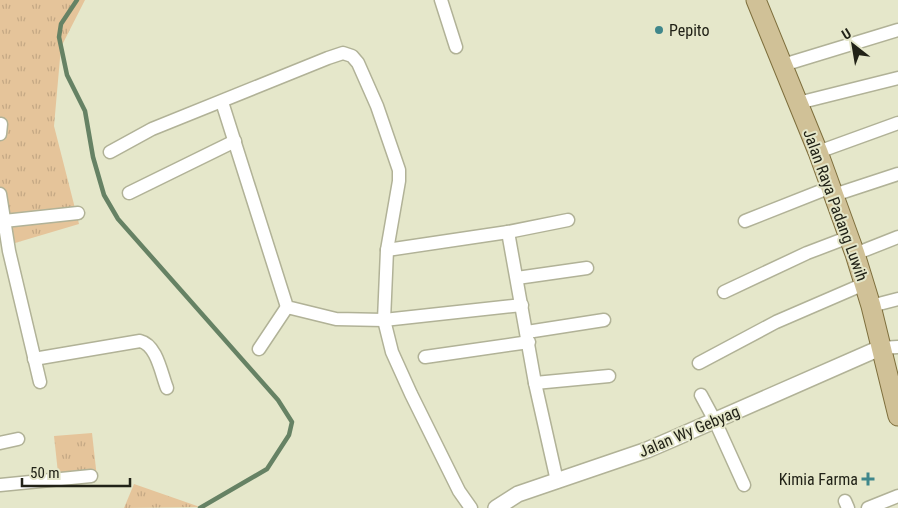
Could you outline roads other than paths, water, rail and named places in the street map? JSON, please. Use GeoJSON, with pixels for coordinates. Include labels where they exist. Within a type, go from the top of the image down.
{"type":"FeatureCollection","features":[{"type":"Feature","properties":{"kind":"main road","name":"Jalan Raya Padang Luwih"},"geometry":{"type":"LineString","coordinates":[[756,0],[818,152],[852,246],[871,306],[889,347],[898,416]]}},
{"type":"Feature","properties":{"kind":"street"},"geometry":{"type":"LineString","coordinates":[[441,0],[456,47]]}},
{"type":"Feature","properties":{"kind":"street"},"geometry":{"type":"LineString","coordinates":[[783,65],[898,30]]}},
{"type":"Feature","properties":{"kind":"street"},"geometry":{"type":"LineString","coordinates":[[110,152],[152,130],[343,53],[352,56],[358,63],[377,106],[399,170],[400,181],[387,250],[384,320],[392,352],[459,491],[471,508]]}},
{"type":"Feature","properties":{"kind":"street"},"geometry":{"type":"LineString","coordinates":[[798,103],[898,78]]}},
{"type":"Feature","properties":{"kind":"street"},"geometry":{"type":"LineString","coordinates":[[222,102],[287,307]]}},
{"type":"Feature","properties":{"kind":"street"},"geometry":{"type":"LineString","coordinates":[[818,152],[898,122]]}},
{"type":"Feature","properties":{"kind":"street"},"geometry":{"type":"LineString","coordinates":[[129,193],[235,141]]}},
{"type":"Feature","properties":{"kind":"street"},"geometry":{"type":"LineString","coordinates":[[745,221],[832,191],[898,174]]}},
{"type":"Feature","properties":{"kind":"street"},"geometry":{"type":"LineString","coordinates":[[0,194],[4,221],[5,252],[40,382]]}},
{"type":"Feature","properties":{"kind":"street"},"geometry":{"type":"LineString","coordinates":[[4,221],[78,212]]}},
{"type":"Feature","properties":{"kind":"street"},"geometry":{"type":"LineString","coordinates":[[387,250],[508,232],[568,220]]}},
{"type":"Feature","properties":{"kind":"street"},"geometry":{"type":"LineString","coordinates":[[508,232],[535,383],[557,481]]}},
{"type":"Feature","properties":{"kind":"street"},"geometry":{"type":"LineString","coordinates":[[724,292],[807,253],[898,238]]}},
{"type":"Feature","properties":{"kind":"street"},"geometry":{"type":"LineString","coordinates":[[517,278],[588,268]]}},
{"type":"Feature","properties":{"kind":"street"},"geometry":{"type":"LineString","coordinates":[[699,363],[776,322],[864,284]]}},
{"type":"Feature","properties":{"kind":"street"},"geometry":{"type":"LineString","coordinates":[[871,306],[898,299]]}},
{"type":"Feature","properties":{"kind":"street"},"geometry":{"type":"LineString","coordinates":[[287,307],[336,319],[384,320],[522,305]]}},
{"type":"Feature","properties":{"kind":"street"},"geometry":{"type":"LineString","coordinates":[[259,349],[287,307]]}},
{"type":"Feature","properties":{"kind":"street"},"geometry":{"type":"LineString","coordinates":[[425,357],[604,320]]}},
{"type":"Feature","properties":{"kind":"street"},"geometry":{"type":"LineString","coordinates":[[34,359],[132,341],[146,342],[152,350],[167,388]]}},
{"type":"Feature","properties":{"kind":"street","name":"Jalan Wy Gebyag"},"geometry":{"type":"LineString","coordinates":[[496,508],[518,494],[647,450],[889,347]]}},
{"type":"Feature","properties":{"kind":"street"},"geometry":{"type":"LineString","coordinates":[[535,383],[609,376]]}},
{"type":"Feature","properties":{"kind":"street"},"geometry":{"type":"LineString","coordinates":[[701,395],[715,421],[744,486]]}},
{"type":"Feature","properties":{"kind":"street"},"geometry":{"type":"LineString","coordinates":[[0,443],[18,439]]}},
{"type":"Feature","properties":{"kind":"street"},"geometry":{"type":"LineString","coordinates":[[0,485],[91,476]]}},
{"type":"Feature","properties":{"kind":"street"},"geometry":{"type":"LineString","coordinates":[[868,508],[898,496]]}},
{"type":"Feature","properties":{"kind":"waterway"},"geometry":{"type":"LineString","coordinates":[[77,0],[61,24],[59,37],[67,75],[85,111],[93,157],[104,195],[118,219],[278,400],[292,422],[289,435],[267,469],[200,508]]}},
{"type":"Feature","properties":{"kind":"place","name":"Pepito"},"geometry":{"type":"Point","coordinates":[659,30]}},
{"type":"Feature","properties":{"kind":"place","name":"Kimia Farma"},"geometry":{"type":"Point","coordinates":[868,479]}}]}
